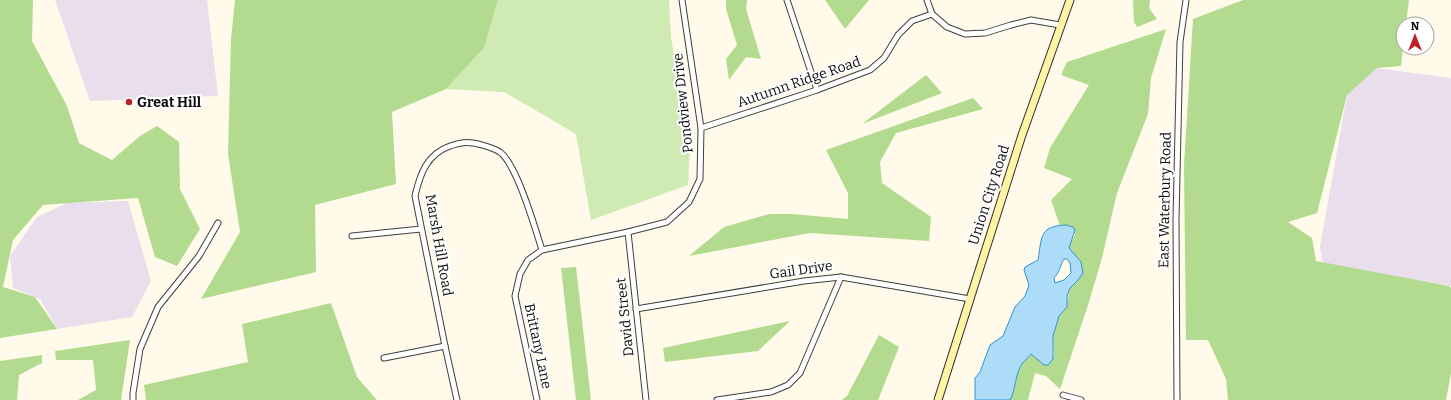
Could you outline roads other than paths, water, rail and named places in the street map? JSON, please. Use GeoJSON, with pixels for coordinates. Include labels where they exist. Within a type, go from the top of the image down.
{"type":"FeatureCollection","features":[{"type":"Feature","properties":{"kind":"main road","name":"Union City Road"},"geometry":{"type":"LineString","coordinates":[[938,400],[1022,135],[1070,0]]}},
{"type":"Feature","properties":{"kind":"street","name":"Pondview Drive"},"geometry":{"type":"LineString","coordinates":[[628,232],[667,222],[689,202],[700,179],[701,128],[682,0]]}},
{"type":"Feature","properties":{"kind":"street"},"geometry":{"type":"LineString","coordinates":[[787,0],[817,90]]}},
{"type":"Feature","properties":{"kind":"street"},"geometry":{"type":"LineString","coordinates":[[927,0],[932,14],[947,27],[965,34],[985,33],[1031,20],[1060,25]]}},
{"type":"Feature","properties":{"kind":"street","name":"East Waterbury Road"},"geometry":{"type":"LineString","coordinates":[[1177,400],[1176,219],[1180,49],[1186,0]]}},
{"type":"Feature","properties":{"kind":"street","name":"Autumn Ridge Road"},"geometry":{"type":"LineString","coordinates":[[701,128],[817,90],[870,70],[884,58],[898,36],[912,20],[932,14]]}},
{"type":"Feature","properties":{"kind":"street","name":"Marsh Hill Road"},"geometry":{"type":"LineString","coordinates":[[457,400],[421,229],[416,196],[419,177],[430,159],[446,148],[463,142],[483,145],[500,152],[510,166],[520,185],[542,250]]}},
{"type":"Feature","properties":{"kind":"street"},"geometry":{"type":"LineString","coordinates":[[133,400],[140,349],[158,307],[199,256],[218,223]]}},
{"type":"Feature","properties":{"kind":"street"},"geometry":{"type":"LineString","coordinates":[[352,236],[421,229]]}},
{"type":"Feature","properties":{"kind":"street","name":"Brittany Lane"},"geometry":{"type":"LineString","coordinates":[[537,400],[516,296],[520,274],[528,260],[542,250],[628,232]]}},
{"type":"Feature","properties":{"kind":"street","name":"David Street"},"geometry":{"type":"LineString","coordinates":[[628,232],[646,400]]}},
{"type":"Feature","properties":{"kind":"street"},"geometry":{"type":"LineString","coordinates":[[717,400],[771,392],[788,385],[800,373],[841,277]]}},
{"type":"Feature","properties":{"kind":"street","name":"Gail Drive"},"geometry":{"type":"LineString","coordinates":[[636,309],[804,281],[841,277],[970,299]]}},
{"type":"Feature","properties":{"kind":"street"},"geometry":{"type":"LineString","coordinates":[[384,358],[445,346]]}},
{"type":"Feature","properties":{"kind":"street"},"geometry":{"type":"LineString","coordinates":[[1063,395],[1082,400]]}},
{"type":"Feature","properties":{"kind":"water"},"geometry":{"type":"Polygon","coordinates":[[[1066,225],[1073,227],[1075,230],[1069,248],[1081,262],[1083,273],[1070,288],[1067,296],[1067,307],[1059,316],[1053,336],[1053,359],[1048,365],[1044,365],[1031,354],[1020,368],[1010,400],[975,400],[975,378],[980,372],[990,345],[1003,336],[1015,307],[1025,296],[1029,285],[1024,270],[1025,267],[1038,260],[1041,239],[1046,230],[1057,226],[1066,225]],[[1064,259],[1058,273],[1054,278],[1055,283],[1064,280],[1071,273],[1070,263],[1067,259],[1064,259]]]}},
{"type":"Feature","properties":{"kind":"place","name":"Great Hill"},"geometry":{"type":"Point","coordinates":[129,102]}}]}
